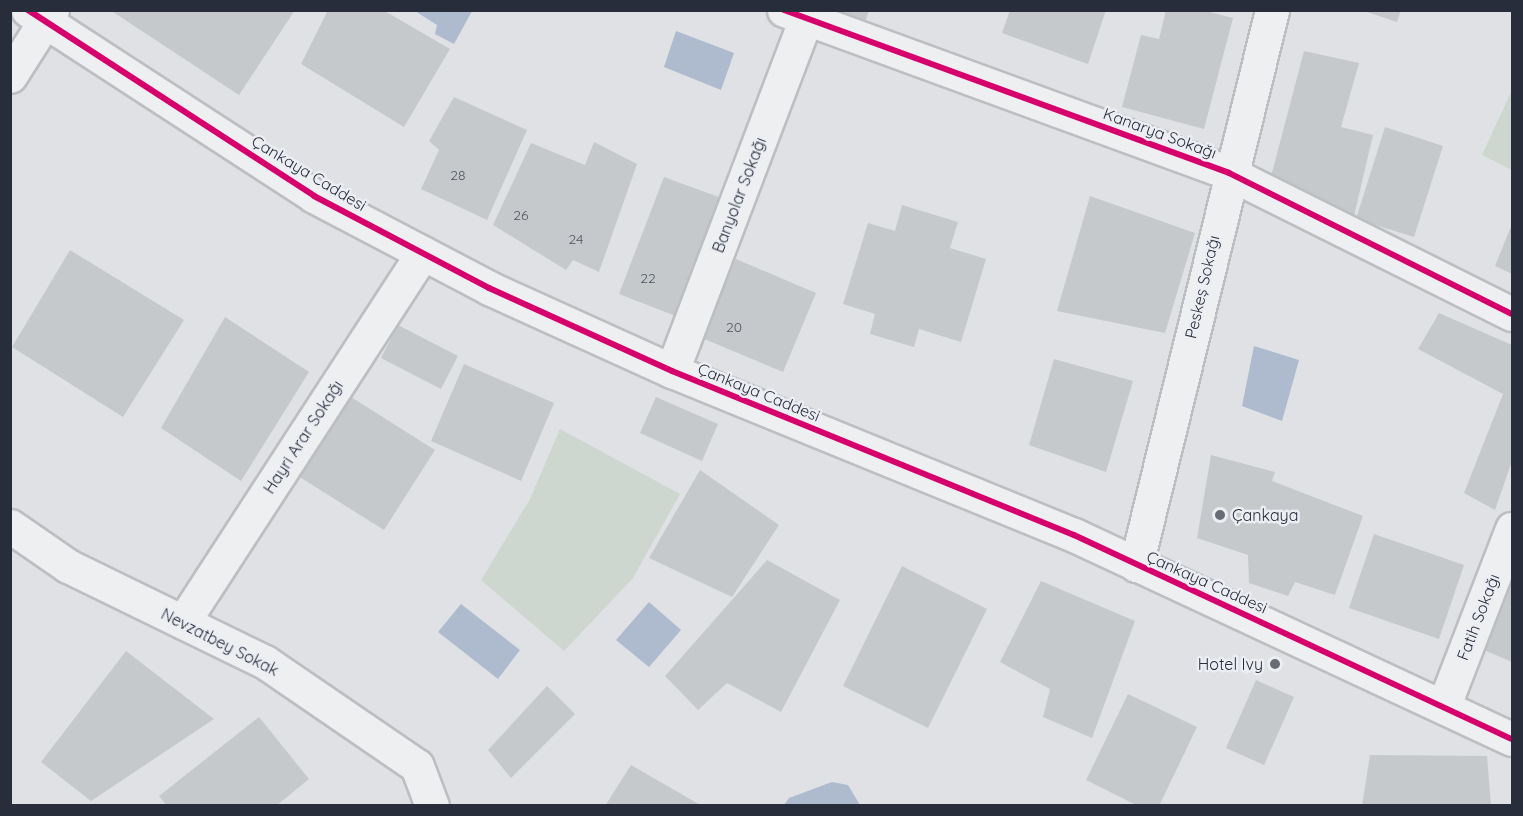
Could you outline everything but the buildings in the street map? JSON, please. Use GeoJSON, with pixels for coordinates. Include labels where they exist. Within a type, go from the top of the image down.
{"type":"FeatureCollection","features":[{"type":"Feature","properties":{"kind":"street","name":"Peskeş Sokağı"},"geometry":{"type":"LineString","coordinates":[[1136,564],[1229,173],[1272,10]]}},
{"type":"Feature","properties":{"kind":"street"},"geometry":{"type":"LineString","coordinates":[[10,76],[42,14]]}},
{"type":"Feature","properties":{"kind":"street","name":"Çankaya Caddesi"},"geometry":{"type":"LineString","coordinates":[[42,14],[314,196],[423,253],[672,372],[1136,564],[1444,705],[1512,739]]}},
{"type":"Feature","properties":{"kind":"street","name":"Kanarya Sokağı"},"geometry":{"type":"LineString","coordinates":[[795,15],[1229,173],[1512,315]]}},
{"type":"Feature","properties":{"kind":"street","name":"Banyolar Sokağı"},"geometry":{"type":"LineString","coordinates":[[672,372],[795,15]]}},
{"type":"Feature","properties":{"kind":"street","name":"Hayri Arar Sokağı"},"geometry":{"type":"LineString","coordinates":[[183,622],[423,253]]}},
{"type":"Feature","properties":{"kind":"street","name":"Nevzatbey Sokak"},"geometry":{"type":"LineString","coordinates":[[10,526],[68,566],[265,662],[417,766],[432,806]]}},
{"type":"Feature","properties":{"kind":"street","name":"Fatih Sokağı"},"geometry":{"type":"LineString","coordinates":[[1444,705],[1512,528]]}},
{"type":"Feature","properties":{"kind":"shaded area"},"geometry":{"type":"Polygon","coordinates":[[[1512,90],[1512,170],[1482,155],[1512,90]]]}},
{"type":"Feature","properties":{"kind":"shaded area"},"geometry":{"type":"Polygon","coordinates":[[[560,429],[680,494],[633,578],[564,651],[481,580],[530,499],[560,429]]]}},
{"type":"Feature","properties":{"kind":"water"},"geometry":{"type":"Polygon","coordinates":[[[415,11],[472,11],[454,44],[435,34],[437,25],[415,11]]]}},
{"type":"Feature","properties":{"kind":"water"},"geometry":{"type":"Polygon","coordinates":[[[676,31],[734,53],[721,90],[664,67],[676,31]]]}},
{"type":"Feature","properties":{"kind":"water"},"geometry":{"type":"Polygon","coordinates":[[[1254,346],[1299,360],[1282,421],[1242,406],[1254,346]]]}},
{"type":"Feature","properties":{"kind":"water"},"geometry":{"type":"Polygon","coordinates":[[[649,602],[681,630],[649,667],[616,640],[649,602]]]}},
{"type":"Feature","properties":{"kind":"water"},"geometry":{"type":"Polygon","coordinates":[[[461,604],[520,650],[498,679],[438,632],[461,604]]]}},
{"type":"Feature","properties":{"kind":"water"},"geometry":{"type":"Polygon","coordinates":[[[832,782],[848,785],[860,805],[784,805],[789,798],[832,782]]]}},
{"type":"Feature","properties":{"kind":"cycle path"},"geometry":{"type":"LineString","coordinates":[[28,10],[314,196],[489,288],[672,371],[1074,535],[1512,739]]}},
{"type":"Feature","properties":{"kind":"cycle path"},"geometry":{"type":"LineString","coordinates":[[784,10],[1229,173],[1512,314]]}},
{"type":"Feature","properties":{"kind":"place","name":"Çankaya"},"geometry":{"type":"Point","coordinates":[1220,515]}},
{"type":"Feature","properties":{"kind":"place","name":"Hotel Ivy"},"geometry":{"type":"Point","coordinates":[1275,664]}}]}
